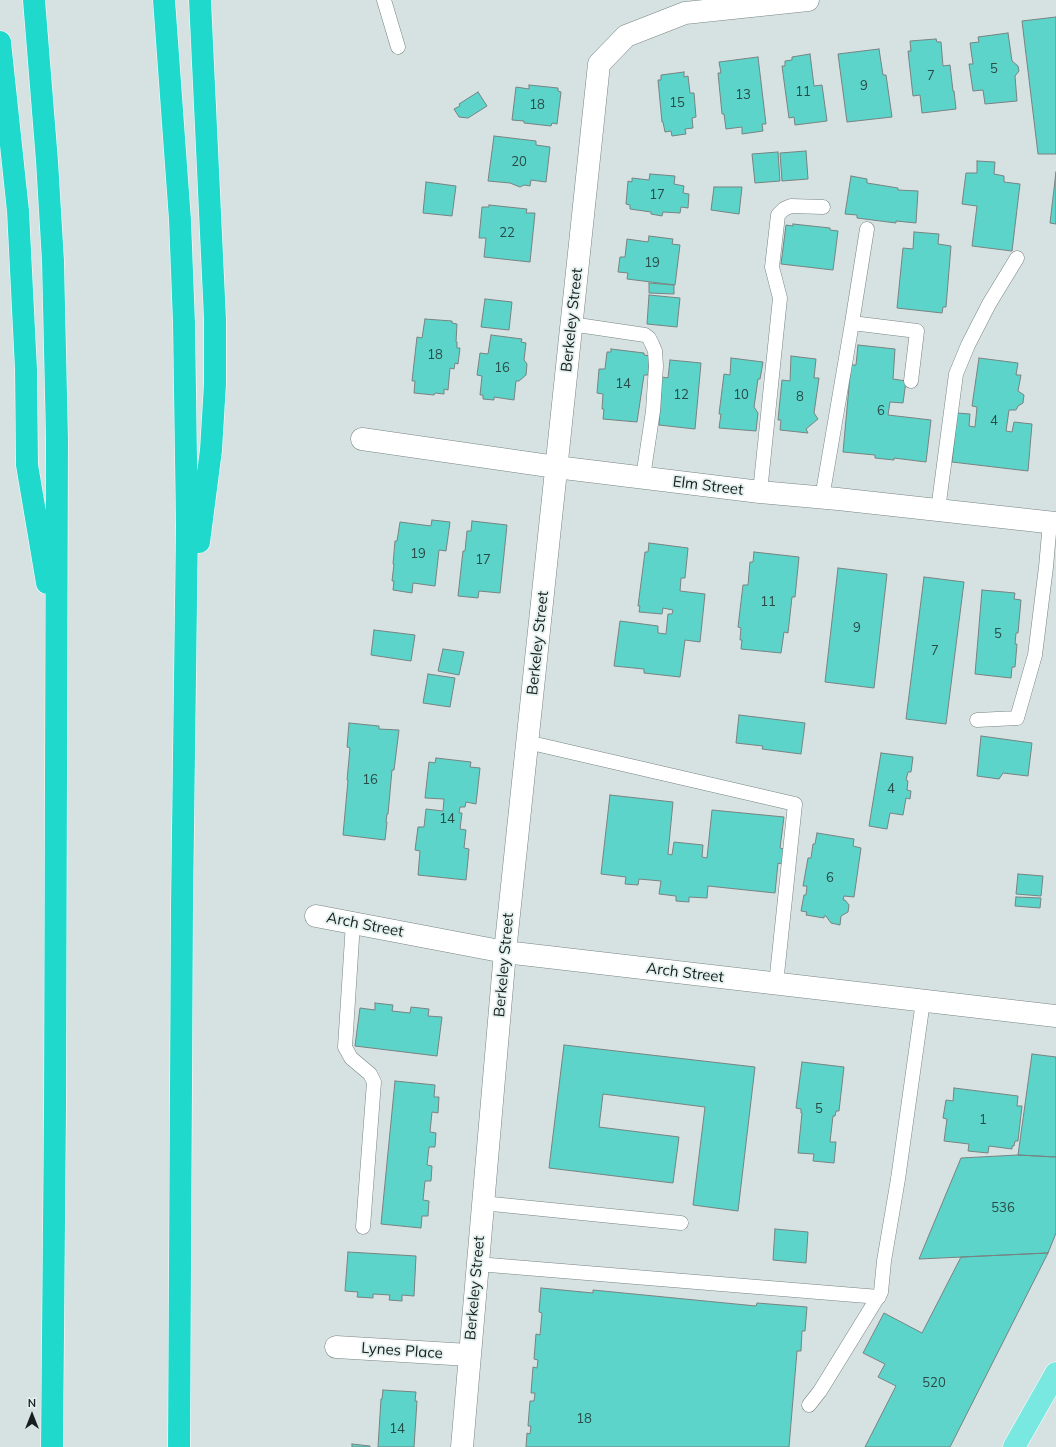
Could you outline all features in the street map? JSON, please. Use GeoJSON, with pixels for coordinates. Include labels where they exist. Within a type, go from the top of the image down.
{"type":"FeatureCollection","features":[{"type":"Feature","properties":{"kind":"highway"},"geometry":{"type":"LineString","coordinates":[[34,0],[47,161],[54,307],[57,439],[56,1102],[52,1447]]}},
{"type":"Feature","properties":{"kind":"highway"},"geometry":{"type":"LineString","coordinates":[[164,0],[178,189],[184,323],[187,504],[187,629],[182,913],[179,1447]]}},
{"type":"Feature","properties":{"kind":"highway"},"geometry":{"type":"LineString","coordinates":[[187,629],[211,450],[215,384],[215,320],[200,0]]}},
{"type":"Feature","properties":{"kind":"highway"},"geometry":{"type":"LineString","coordinates":[[0,42],[19,218],[26,368],[27,465],[57,646]]}},
{"type":"Feature","properties":{"kind":"main road"},"geometry":{"type":"LineString","coordinates":[[1014,1447],[1056,1373]]}},
{"type":"Feature","properties":{"kind":"street","name":"Berkeley Street"},"geometry":{"type":"LineString","coordinates":[[462,1447],[505,952],[599,64],[626,36],[685,13],[808,0]]}},
{"type":"Feature","properties":{"kind":"street","name":"Elm Street"},"geometry":{"type":"LineString","coordinates":[[362,439],[556,467],[760,492],[1053,523]]}},
{"type":"Feature","properties":{"kind":"street","name":"Arch Street"},"geometry":{"type":"LineString","coordinates":[[316,916],[505,952],[1056,1016]]}},
{"type":"Feature","properties":{"kind":"street","name":"Lynes Place"},"geometry":{"type":"LineString","coordinates":[[336,1346],[469,1355]]}},
{"type":"Feature","properties":{"kind":"lane"},"geometry":{"type":"LineString","coordinates":[[384,0],[398,47]]}},
{"type":"Feature","properties":{"kind":"lane"},"geometry":{"type":"LineString","coordinates":[[760,492],[780,298],[772,267],[778,215],[784,209],[791,206],[823,207]]}},
{"type":"Feature","properties":{"kind":"lane"},"geometry":{"type":"LineString","coordinates":[[822,498],[867,229]]}},
{"type":"Feature","properties":{"kind":"lane"},"geometry":{"type":"LineString","coordinates":[[938,510],[956,374],[968,345],[989,304],[1017,258]]}},
{"type":"Feature","properties":{"kind":"lane"},"geometry":{"type":"LineString","coordinates":[[852,323],[917,331],[911,381]]}},
{"type":"Feature","properties":{"kind":"lane"},"geometry":{"type":"LineString","coordinates":[[571,324],[645,335],[649,338],[652,344],[655,351],[656,366],[653,411],[643,477]]}},
{"type":"Feature","properties":{"kind":"lane"},"geometry":{"type":"LineString","coordinates":[[978,720],[1017,718],[1034,656],[1053,523]]}},
{"type":"Feature","properties":{"kind":"lane"},"geometry":{"type":"LineString","coordinates":[[527,742],[795,804],[776,984]]}},
{"type":"Feature","properties":{"kind":"lane"},"geometry":{"type":"LineString","coordinates":[[353,923],[345,1047],[350,1058],[370,1074],[374,1082],[363,1227]]}},
{"type":"Feature","properties":{"kind":"lane"},"geometry":{"type":"LineString","coordinates":[[809,1405],[820,1391],[881,1292],[884,1261],[898,1179],[923,1001]]}},
{"type":"Feature","properties":{"kind":"lane"},"geometry":{"type":"LineString","coordinates":[[482,1203],[681,1223]]}},
{"type":"Feature","properties":{"kind":"lane"},"geometry":{"type":"LineString","coordinates":[[477,1264],[879,1296]]}},
{"type":"Feature","properties":{"kind":"building"},"geometry":{"type":"Polygon","coordinates":[[[1056,17],[1056,154],[1038,154],[1022,21],[1056,17]]]}},
{"type":"Feature","properties":{"kind":"building"},"geometry":{"type":"Polygon","coordinates":[[[1008,33],[1012,61],[1018,66],[1019,71],[1015,76],[1017,101],[985,104],[983,90],[973,91],[969,64],[973,64],[970,43],[979,42],[978,37],[1008,33]]]}},
{"type":"Feature","properties":{"kind":"building"},"geometry":{"type":"Polygon","coordinates":[[[936,39],[937,42],[941,42],[943,66],[950,65],[956,109],[922,113],[920,95],[913,96],[908,51],[911,51],[910,41],[936,39]]]}},
{"type":"Feature","properties":{"kind":"building"},"geometry":{"type":"Polygon","coordinates":[[[879,49],[883,75],[886,75],[892,117],[847,122],[838,54],[879,49]]]}},
{"type":"Feature","properties":{"kind":"building"},"geometry":{"type":"Polygon","coordinates":[[[810,54],[814,86],[822,85],[827,121],[795,125],[794,117],[789,118],[782,66],[785,66],[785,61],[792,60],[792,57],[810,54]]]}},
{"type":"Feature","properties":{"kind":"building"},"geometry":{"type":"Polygon","coordinates":[[[758,57],[766,124],[762,124],[763,131],[742,134],[742,127],[726,129],[724,114],[722,114],[718,73],[721,73],[719,62],[758,57]]]}},
{"type":"Feature","properties":{"kind":"building"},"geometry":{"type":"Polygon","coordinates":[[[684,72],[684,77],[688,76],[690,93],[694,93],[696,117],[692,118],[693,128],[685,129],[686,134],[672,136],[671,131],[665,132],[662,122],[658,80],[661,80],[661,75],[684,72]]]}},
{"type":"Feature","properties":{"kind":"building"},"geometry":{"type":"Polygon","coordinates":[[[529,85],[558,88],[558,91],[561,92],[557,124],[552,123],[551,126],[512,120],[516,87],[529,89],[529,85]]]}},
{"type":"Feature","properties":{"kind":"building"},"geometry":{"type":"Polygon","coordinates":[[[478,92],[487,106],[468,118],[459,117],[454,109],[478,92]]]}},
{"type":"Feature","properties":{"kind":"building"},"geometry":{"type":"Polygon","coordinates":[[[494,136],[536,141],[536,145],[550,147],[546,182],[531,180],[530,186],[524,185],[520,187],[510,183],[488,181],[494,136]]]}},
{"type":"Feature","properties":{"kind":"building"},"geometry":{"type":"Polygon","coordinates":[[[806,151],[808,179],[782,181],[780,153],[806,151]]]}},
{"type":"Feature","properties":{"kind":"building"},"geometry":{"type":"Polygon","coordinates":[[[778,152],[780,181],[755,183],[752,154],[778,152]]]}},
{"type":"Feature","properties":{"kind":"building"},"geometry":{"type":"Polygon","coordinates":[[[977,161],[995,162],[994,174],[1004,176],[1004,182],[1020,184],[1012,251],[972,246],[977,206],[962,204],[966,173],[977,173],[977,161]]]}},
{"type":"Feature","properties":{"kind":"building"},"geometry":{"type":"Polygon","coordinates":[[[1056,172],[1056,224],[1050,223],[1056,172]]]}},
{"type":"Feature","properties":{"kind":"building"},"geometry":{"type":"Polygon","coordinates":[[[650,174],[675,176],[674,184],[684,186],[683,193],[689,194],[688,208],[681,207],[680,213],[663,212],[662,216],[651,214],[651,212],[630,209],[630,205],[626,204],[628,181],[632,182],[632,178],[649,180],[650,174]]]}},
{"type":"Feature","properties":{"kind":"building"},"geometry":{"type":"Polygon","coordinates":[[[851,176],[867,179],[867,183],[898,188],[898,190],[918,191],[916,223],[896,221],[896,223],[857,218],[857,215],[845,214],[851,176]]]}},
{"type":"Feature","properties":{"kind":"building"},"geometry":{"type":"Polygon","coordinates":[[[426,182],[456,186],[452,216],[423,213],[426,182]]]}},
{"type":"Feature","properties":{"kind":"building"},"geometry":{"type":"Polygon","coordinates":[[[714,187],[742,187],[739,214],[711,210],[714,187]]]}},
{"type":"Feature","properties":{"kind":"building"},"geometry":{"type":"Polygon","coordinates":[[[489,205],[527,209],[526,213],[535,213],[530,262],[484,257],[486,238],[479,238],[482,207],[489,207],[489,205]]]}},
{"type":"Feature","properties":{"kind":"building"},"geometry":{"type":"Polygon","coordinates":[[[793,224],[830,228],[830,230],[838,231],[833,270],[781,264],[786,225],[793,226],[793,224]]]}},
{"type":"Feature","properties":{"kind":"building"},"geometry":{"type":"Polygon","coordinates":[[[914,232],[939,234],[938,244],[951,246],[946,307],[943,307],[942,313],[897,308],[903,248],[913,249],[914,232]]]}},
{"type":"Feature","properties":{"kind":"building"},"geometry":{"type":"Polygon","coordinates":[[[649,236],[673,239],[672,244],[680,245],[675,285],[627,279],[628,273],[618,272],[620,257],[625,257],[627,239],[648,242],[649,236]]]}},
{"type":"Feature","properties":{"kind":"building"},"geometry":{"type":"Polygon","coordinates":[[[649,283],[674,285],[674,294],[649,293],[649,283]]]}},
{"type":"Feature","properties":{"kind":"building"},"geometry":{"type":"Polygon","coordinates":[[[649,295],[680,298],[677,327],[647,324],[649,295]]]}},
{"type":"Feature","properties":{"kind":"building"},"geometry":{"type":"Polygon","coordinates":[[[485,299],[512,302],[509,330],[481,327],[485,299]]]}},
{"type":"Feature","properties":{"kind":"building"},"geometry":{"type":"Polygon","coordinates":[[[425,319],[452,321],[452,323],[457,324],[456,342],[457,348],[460,348],[458,364],[455,363],[454,369],[450,368],[448,390],[444,389],[444,394],[435,393],[434,395],[414,393],[415,381],[412,381],[417,337],[422,338],[425,319]]]}},
{"type":"Feature","properties":{"kind":"building"},"geometry":{"type":"Polygon","coordinates":[[[491,335],[522,339],[521,342],[526,343],[524,360],[527,364],[526,375],[519,381],[516,381],[514,400],[494,397],[494,400],[483,399],[483,395],[480,395],[482,376],[477,375],[480,353],[488,354],[491,335]]]}},
{"type":"Feature","properties":{"kind":"building"},"geometry":{"type":"Polygon","coordinates":[[[858,345],[895,349],[893,379],[906,381],[903,403],[890,402],[888,415],[931,420],[926,462],[894,458],[894,460],[875,458],[875,455],[843,452],[851,365],[856,365],[858,345]]]}},
{"type":"Feature","properties":{"kind":"building"},"geometry":{"type":"Polygon","coordinates":[[[611,349],[644,353],[644,355],[650,356],[648,375],[644,375],[637,422],[603,419],[603,394],[597,393],[599,369],[605,369],[607,352],[611,352],[611,349]]]}},
{"type":"Feature","properties":{"kind":"building"},"geometry":{"type":"Polygon","coordinates":[[[791,356],[816,359],[814,378],[819,378],[814,413],[818,419],[806,429],[808,433],[780,430],[781,420],[778,420],[782,380],[790,381],[791,356]]]}},
{"type":"Feature","properties":{"kind":"building"},"geometry":{"type":"Polygon","coordinates":[[[731,358],[763,362],[760,379],[758,379],[754,407],[758,413],[756,431],[719,428],[721,414],[719,414],[724,374],[730,375],[731,358]]]}},
{"type":"Feature","properties":{"kind":"building"},"geometry":{"type":"Polygon","coordinates":[[[979,358],[1018,363],[1016,375],[1021,375],[1018,391],[1024,395],[1023,403],[1018,406],[1016,410],[1009,410],[1006,431],[1012,432],[1014,422],[1032,424],[1028,471],[952,462],[957,413],[970,414],[969,426],[975,427],[977,407],[972,406],[979,358]]]}},
{"type":"Feature","properties":{"kind":"building"},"geometry":{"type":"Polygon","coordinates":[[[670,360],[701,363],[695,429],[659,425],[662,377],[668,378],[670,360]]]}},
{"type":"Feature","properties":{"kind":"building"},"geometry":{"type":"Polygon","coordinates":[[[432,520],[450,522],[446,551],[439,550],[435,586],[413,583],[412,593],[393,590],[394,581],[392,581],[395,541],[397,541],[400,522],[431,526],[432,520]]]}},
{"type":"Feature","properties":{"kind":"building"},"geometry":{"type":"Polygon","coordinates":[[[472,521],[507,525],[500,593],[479,591],[478,598],[458,596],[463,551],[465,551],[467,531],[471,531],[472,521]]]}},
{"type":"Feature","properties":{"kind":"building"},"geometry":{"type":"Polygon","coordinates":[[[649,543],[688,548],[685,578],[681,578],[680,591],[705,594],[700,642],[685,640],[680,677],[644,673],[644,669],[614,666],[620,621],[658,626],[658,633],[666,634],[668,614],[672,614],[673,610],[663,608],[662,614],[639,612],[640,606],[638,606],[645,552],[648,552],[649,543]]]}},
{"type":"Feature","properties":{"kind":"building"},"geometry":{"type":"Polygon","coordinates":[[[754,552],[799,557],[795,597],[792,597],[788,633],[784,632],[781,653],[741,649],[741,628],[738,627],[743,585],[748,585],[750,562],[753,562],[754,552]]]}},
{"type":"Feature","properties":{"kind":"building"},"geometry":{"type":"Polygon","coordinates":[[[838,568],[887,574],[874,688],[825,682],[838,568]]]}},
{"type":"Feature","properties":{"kind":"building"},"geometry":{"type":"Polygon","coordinates":[[[924,577],[964,582],[946,724],[906,719],[924,577]]]}},
{"type":"Feature","properties":{"kind":"building"},"geometry":{"type":"Polygon","coordinates":[[[982,590],[1015,593],[1014,599],[1021,600],[1018,633],[1016,633],[1015,644],[1017,644],[1015,667],[1012,667],[1011,678],[975,674],[982,590]]]}},
{"type":"Feature","properties":{"kind":"building"},"geometry":{"type":"Polygon","coordinates":[[[374,630],[415,635],[411,661],[371,655],[374,630]]]}},
{"type":"Feature","properties":{"kind":"building"},"geometry":{"type":"Polygon","coordinates":[[[443,649],[464,652],[459,675],[438,671],[443,649]]]}},
{"type":"Feature","properties":{"kind":"building"},"geometry":{"type":"Polygon","coordinates":[[[428,674],[455,678],[450,707],[423,703],[428,674]]]}},
{"type":"Feature","properties":{"kind":"building"},"geometry":{"type":"Polygon","coordinates":[[[739,715],[805,723],[801,754],[762,749],[763,746],[736,743],[739,715]]]}},
{"type":"Feature","properties":{"kind":"building"},"geometry":{"type":"Polygon","coordinates":[[[349,723],[379,726],[379,729],[399,730],[394,770],[392,770],[385,840],[343,835],[350,748],[347,747],[349,723]]]}},
{"type":"Feature","properties":{"kind":"building"},"geometry":{"type":"Polygon","coordinates":[[[981,736],[1032,743],[1028,776],[1003,773],[999,779],[977,776],[981,736]]]}},
{"type":"Feature","properties":{"kind":"building"},"geometry":{"type":"Polygon","coordinates":[[[881,753],[913,757],[911,772],[908,772],[906,780],[908,781],[907,790],[911,791],[910,799],[906,798],[903,815],[890,813],[887,829],[869,826],[881,753]]]}},
{"type":"Feature","properties":{"kind":"building"},"geometry":{"type":"Polygon","coordinates":[[[436,758],[471,762],[470,767],[480,768],[476,804],[466,802],[465,807],[460,807],[459,813],[462,813],[460,829],[466,830],[464,848],[469,849],[466,880],[418,875],[420,851],[415,850],[418,827],[424,827],[426,809],[443,811],[444,799],[425,798],[429,762],[435,763],[436,758]]]}},
{"type":"Feature","properties":{"kind":"building"},"geometry":{"type":"Polygon","coordinates":[[[610,795],[673,802],[668,854],[672,855],[674,842],[703,845],[702,857],[707,858],[712,810],[784,817],[780,848],[784,849],[782,864],[778,863],[775,893],[708,886],[707,898],[689,897],[689,902],[676,901],[676,896],[659,894],[661,881],[639,879],[638,885],[625,884],[626,877],[601,874],[610,795]]]}},
{"type":"Feature","properties":{"kind":"building"},"geometry":{"type":"Polygon","coordinates":[[[817,833],[854,839],[853,846],[861,848],[854,897],[844,896],[843,900],[845,900],[849,905],[848,912],[841,916],[840,925],[831,923],[826,916],[824,916],[824,918],[806,915],[807,912],[801,911],[804,895],[806,895],[807,886],[803,886],[808,858],[811,858],[813,844],[815,844],[817,833]]]}},
{"type":"Feature","properties":{"kind":"building"},"geometry":{"type":"Polygon","coordinates":[[[1018,874],[1043,876],[1041,896],[1016,894],[1018,874]]]}},
{"type":"Feature","properties":{"kind":"building"},"geometry":{"type":"Polygon","coordinates":[[[1016,897],[1041,898],[1040,908],[1015,906],[1016,897]]]}},
{"type":"Feature","properties":{"kind":"building"},"geometry":{"type":"Polygon","coordinates":[[[375,1003],[393,1005],[392,1011],[410,1013],[411,1007],[429,1009],[428,1016],[442,1017],[437,1056],[355,1046],[360,1008],[375,1010],[375,1003]]]}},
{"type":"Feature","properties":{"kind":"building"},"geometry":{"type":"Polygon","coordinates":[[[564,1045],[755,1067],[738,1211],[693,1205],[705,1107],[603,1094],[599,1127],[679,1137],[673,1183],[549,1168],[564,1045]]]}},
{"type":"Feature","properties":{"kind":"building"},"geometry":{"type":"Polygon","coordinates":[[[1032,1054],[1056,1057],[1056,1157],[1018,1155],[1032,1054]]]}},
{"type":"Feature","properties":{"kind":"building"},"geometry":{"type":"Polygon","coordinates":[[[802,1062],[844,1067],[839,1111],[836,1111],[835,1116],[833,1116],[830,1142],[836,1142],[834,1163],[813,1161],[814,1154],[798,1153],[802,1113],[801,1109],[796,1108],[802,1062]]]}},
{"type":"Feature","properties":{"kind":"building"},"geometry":{"type":"Polygon","coordinates":[[[395,1081],[435,1085],[434,1097],[439,1097],[438,1113],[432,1112],[430,1132],[436,1133],[435,1147],[429,1147],[427,1165],[432,1166],[431,1181],[425,1181],[423,1200],[429,1201],[428,1216],[422,1216],[421,1228],[381,1224],[395,1081]]]}},
{"type":"Feature","properties":{"kind":"building"},"geometry":{"type":"Polygon","coordinates":[[[954,1088],[1018,1096],[1017,1106],[1022,1106],[1018,1141],[1015,1141],[1012,1149],[989,1146],[988,1153],[968,1151],[969,1144],[944,1141],[947,1119],[943,1118],[946,1100],[953,1101],[954,1088]]]}},
{"type":"Feature","properties":{"kind":"building"},"geometry":{"type":"Polygon","coordinates":[[[1018,1155],[1056,1157],[1056,1233],[1048,1253],[919,1259],[961,1158],[1018,1155]]]}},
{"type":"Feature","properties":{"kind":"building"},"geometry":{"type":"Polygon","coordinates":[[[775,1229],[808,1232],[806,1263],[773,1260],[775,1229]]]}},
{"type":"Feature","properties":{"kind":"building"},"geometry":{"type":"Polygon","coordinates":[[[348,1252],[416,1256],[414,1296],[402,1295],[402,1301],[389,1300],[390,1295],[373,1294],[373,1298],[357,1297],[358,1292],[345,1291],[348,1252]]]}},
{"type":"Feature","properties":{"kind":"building"},"geometry":{"type":"Polygon","coordinates":[[[1048,1253],[950,1447],[865,1447],[896,1386],[878,1377],[885,1364],[863,1353],[884,1313],[922,1333],[961,1257],[1048,1253]]]}},
{"type":"Feature","properties":{"kind":"building"},"geometry":{"type":"Polygon","coordinates":[[[541,1288],[593,1293],[593,1290],[756,1306],[757,1303],[807,1307],[805,1331],[802,1331],[801,1351],[797,1351],[789,1447],[526,1447],[527,1433],[530,1434],[531,1426],[528,1426],[530,1401],[534,1401],[535,1393],[531,1393],[533,1367],[537,1368],[538,1360],[534,1359],[536,1334],[540,1335],[542,1313],[539,1312],[541,1288]]]}},
{"type":"Feature","properties":{"kind":"building"},"geometry":{"type":"Polygon","coordinates":[[[383,1390],[416,1392],[415,1401],[417,1401],[414,1447],[378,1447],[381,1399],[383,1390]]]}},
{"type":"Feature","properties":{"kind":"building"},"geometry":{"type":"Polygon","coordinates":[[[352,1444],[370,1446],[370,1447],[352,1447],[352,1444]]]}}]}
